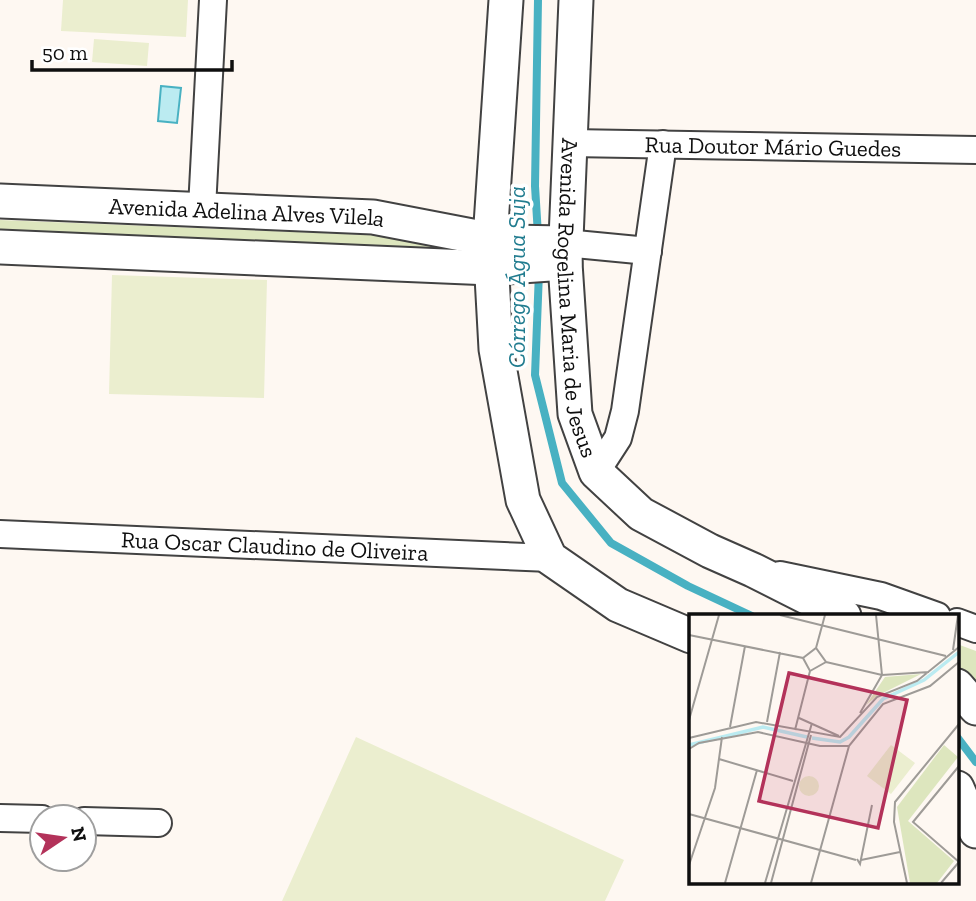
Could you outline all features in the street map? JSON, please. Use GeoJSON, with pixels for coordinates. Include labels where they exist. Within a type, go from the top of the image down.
{"type":"FeatureCollection","features":[{"type":"Feature","properties":{"kind":"street"},"geometry":{"type":"LineString","coordinates":[[202,208],[213,0]]}},
{"type":"Feature","properties":{"kind":"street"},"geometry":{"type":"LineString","coordinates":[[506,0],[496,349],[523,500],[550,558],[618,604],[689,635]]}},
{"type":"Feature","properties":{"kind":"street","name":"Avenida Rogelina Maria de Jesus"},"geometry":{"type":"LineString","coordinates":[[576,0],[569,143],[558,253],[575,414],[596,472],[641,514],[840,614]]}},
{"type":"Feature","properties":{"kind":"street","name":"Rua Doutor Mário Guedes"},"geometry":{"type":"LineString","coordinates":[[569,143],[976,150]]}},
{"type":"Feature","properties":{"kind":"street"},"geometry":{"type":"LineString","coordinates":[[596,472],[618,438],[625,411],[663,144]]}},
{"type":"Feature","properties":{"kind":"street","name":"Avenida Adelina Alves Vilela"},"geometry":{"type":"LineString","coordinates":[[0,201],[373,217],[497,254]]}},
{"type":"Feature","properties":{"kind":"street","name":"Avenida Adelina Alves Vilela"},"geometry":{"type":"LineString","coordinates":[[0,247],[497,254]]}},
{"type":"Feature","properties":{"kind":"street"},"geometry":{"type":"LineString","coordinates":[[497,254],[648,251]]}},
{"type":"Feature","properties":{"kind":"street","name":"Rua Oscar Claudino de Oliveira"},"geometry":{"type":"LineString","coordinates":[[0,534],[550,558]]}},
{"type":"Feature","properties":{"kind":"street"},"geometry":{"type":"LineString","coordinates":[[754,570],[881,596],[931,614]]}},
{"type":"Feature","properties":{"kind":"street"},"geometry":{"type":"LineString","coordinates":[[958,622],[976,629]]}},
{"type":"Feature","properties":{"kind":"street"},"geometry":{"type":"LineString","coordinates":[[958,687],[976,708]]}},
{"type":"Feature","properties":{"kind":"street"},"geometry":{"type":"LineString","coordinates":[[958,790],[976,831]]}},
{"type":"Feature","properties":{"kind":"street"},"geometry":{"type":"LineString","coordinates":[[0,818],[28,819]]}},
{"type":"Feature","properties":{"kind":"street"},"geometry":{"type":"LineString","coordinates":[[98,821],[158,823]]}},
{"type":"Feature","properties":{"kind":"green space"},"geometry":{"type":"Polygon","coordinates":[[[63,0],[188,0],[186,37],[61,31],[63,0]]]}},
{"type":"Feature","properties":{"kind":"green space"},"geometry":{"type":"Polygon","coordinates":[[[94,39],[149,43],[147,66],[92,62],[94,39]]]}},
{"type":"Feature","properties":{"kind":"green space"},"geometry":{"type":"Polygon","coordinates":[[[0,220],[471,239],[474,251],[0,234],[0,220]]]}},
{"type":"Feature","properties":{"kind":"green space"},"geometry":{"type":"Polygon","coordinates":[[[112,275],[267,280],[264,398],[109,394],[112,275]]]}},
{"type":"Feature","properties":{"kind":"green space"},"geometry":{"type":"Polygon","coordinates":[[[958,644],[976,651],[976,700],[958,679],[958,644]]]}},
{"type":"Feature","properties":{"kind":"green space"},"geometry":{"type":"Polygon","coordinates":[[[356,737],[624,860],[605,901],[282,901],[356,737]]]}},
{"type":"Feature","properties":{"kind":"water"},"geometry":{"type":"Polygon","coordinates":[[[161,86],[181,88],[177,123],[158,121],[161,86]]]}},
{"type":"Feature","properties":{"kind":"waterway","name":"Córrego Água Suja"},"geometry":{"type":"LineString","coordinates":[[538,0],[535,186],[538,235]]}},
{"type":"Feature","properties":{"kind":"waterway","name":"Córrego Água Suja"},"geometry":{"type":"LineString","coordinates":[[539,272],[535,375],[562,483],[611,543],[688,586],[748,614]]}},
{"type":"Feature","properties":{"kind":"waterway","name":"Córrego Água Suja"},"geometry":{"type":"LineString","coordinates":[[958,738],[976,762]]}}]}
